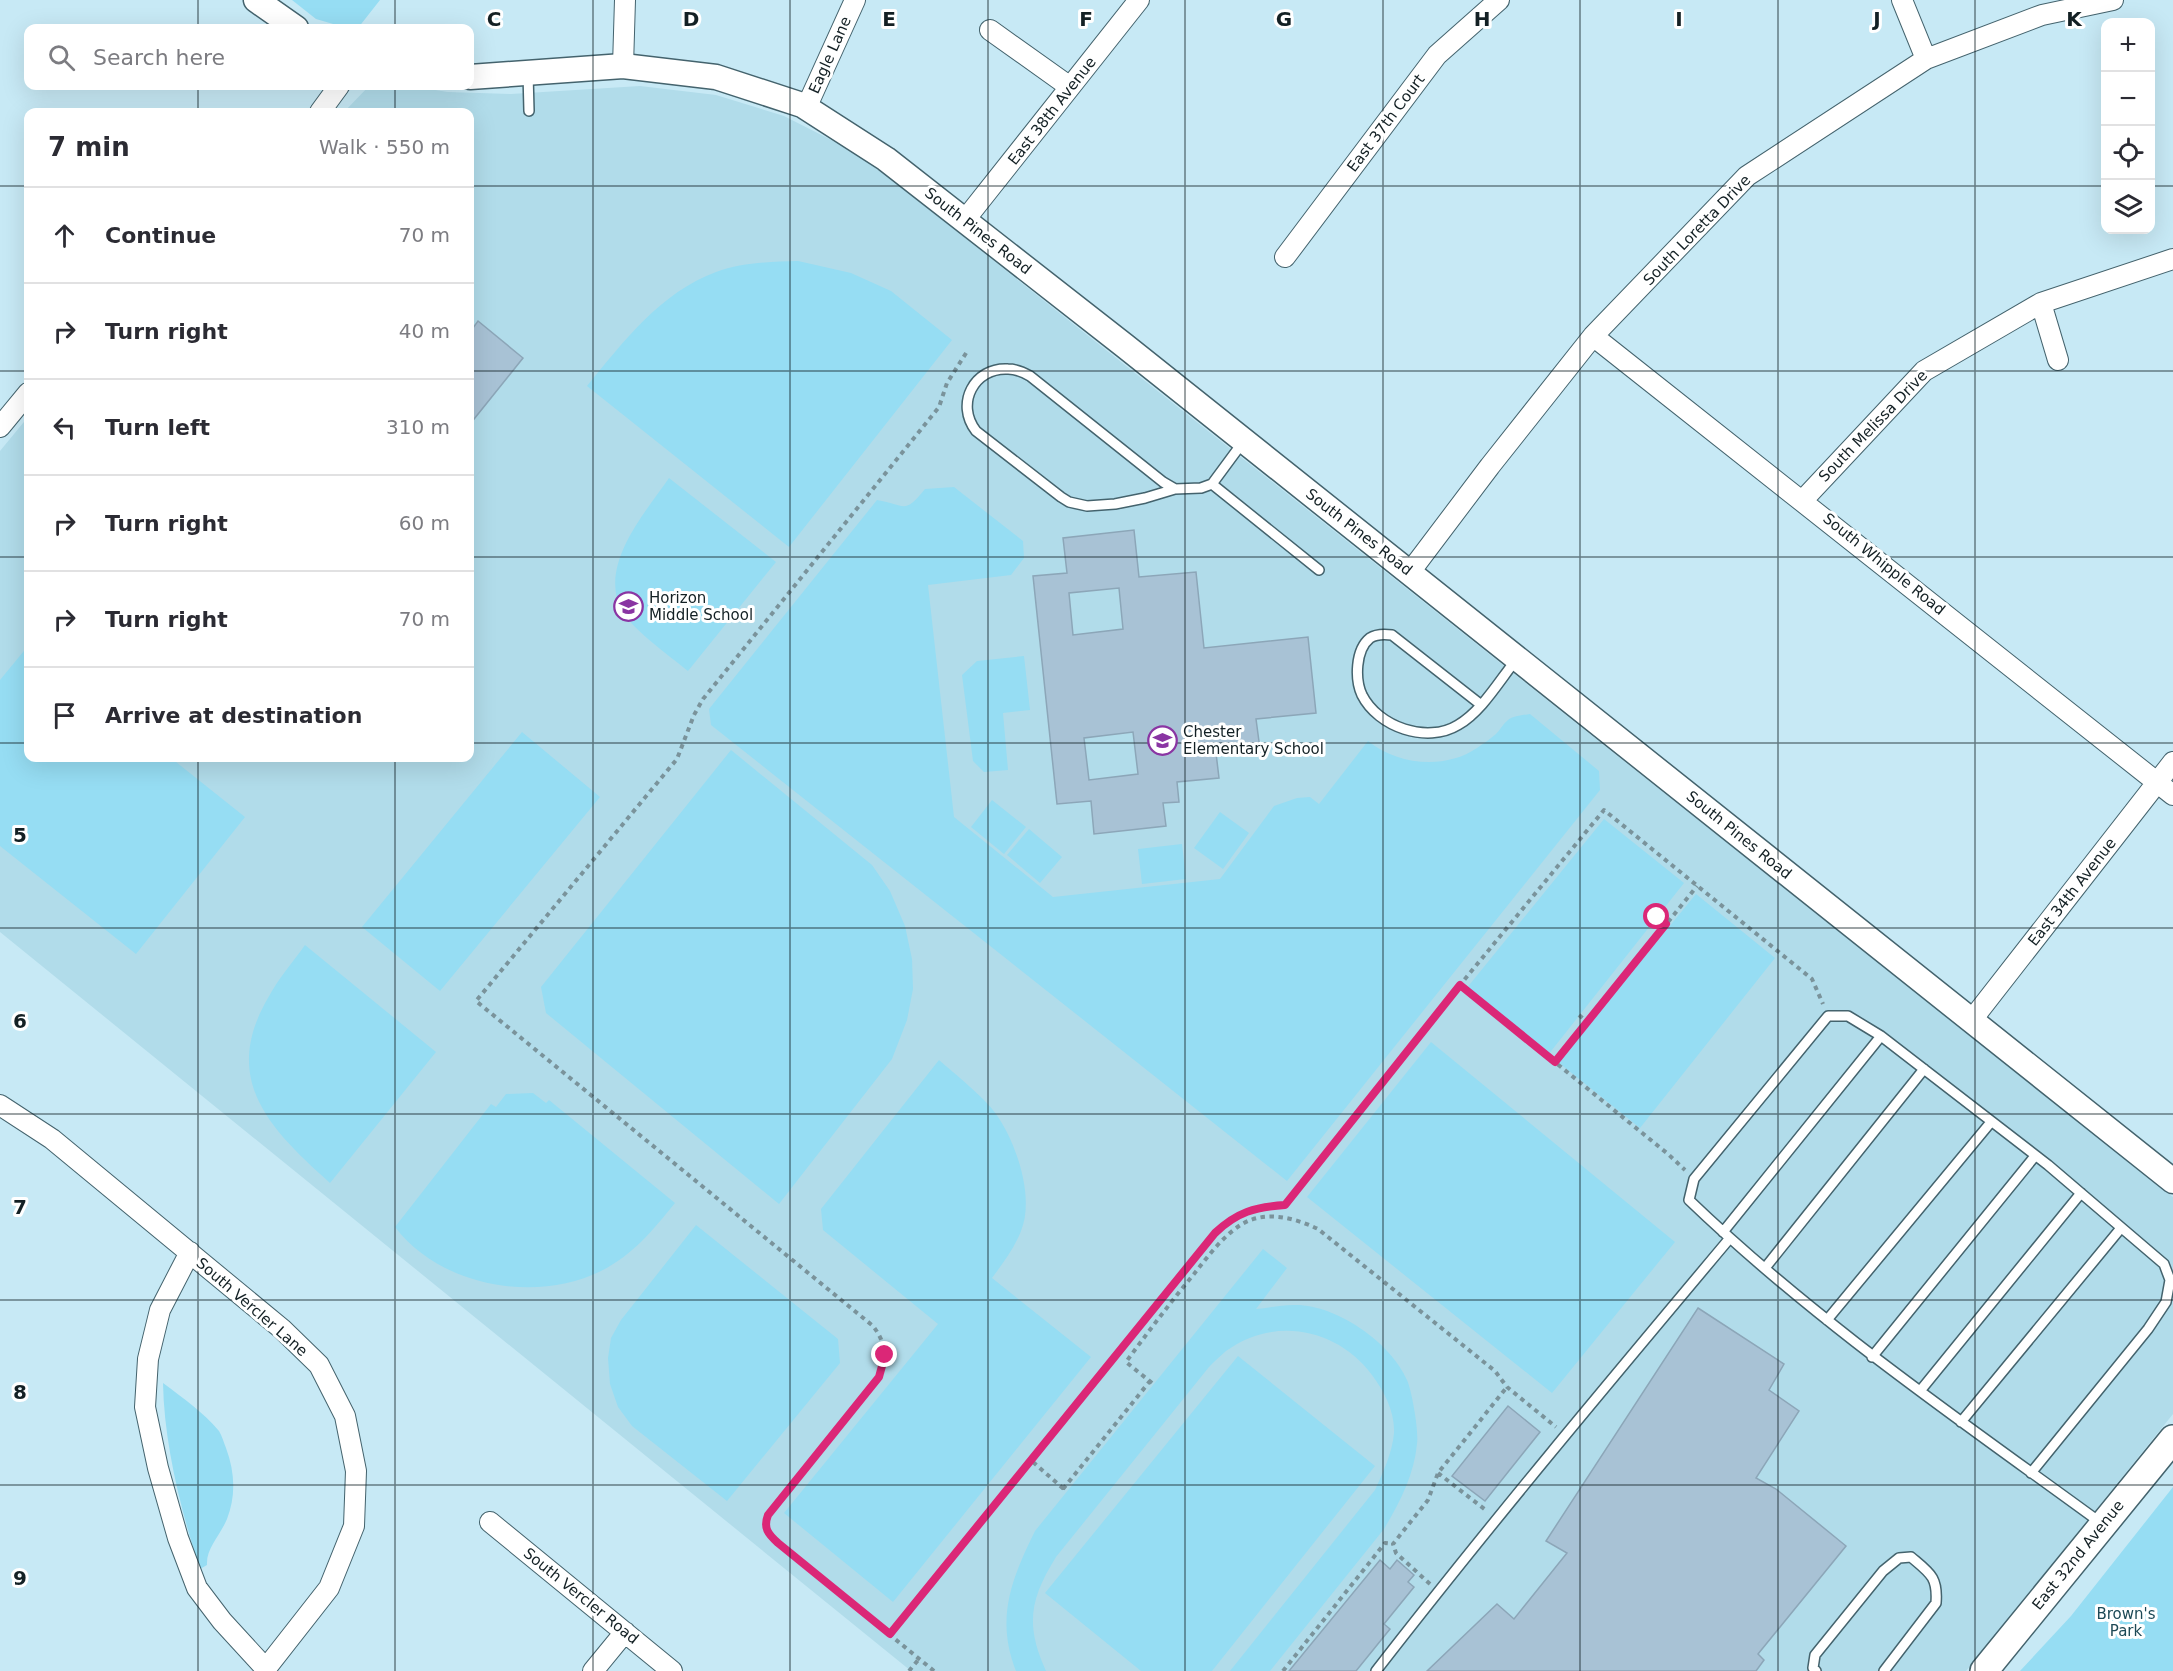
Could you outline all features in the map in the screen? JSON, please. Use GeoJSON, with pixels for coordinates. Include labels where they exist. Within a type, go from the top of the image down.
{"type":"FeatureCollection","features":[{"type":"Feature","properties":{"kind":"main road","name":"East 32nd Avenue"},"geometry":{"type":"LineString","coordinates":[[1984,1671],[2173,1439]]}},
{"type":"Feature","properties":{"kind":"street"},"geometry":{"type":"LineString","coordinates":[[256,0],[290,24]]}},
{"type":"Feature","properties":{"kind":"street"},"geometry":{"type":"LineString","coordinates":[[623,66],[624,0]]}},
{"type":"Feature","properties":{"kind":"street","name":"Eagle Lane"},"geometry":{"type":"LineString","coordinates":[[802,105],[807,106],[855,0]]}},
{"type":"Feature","properties":{"kind":"street","name":"East 38th Avenue"},"geometry":{"type":"LineString","coordinates":[[964,221],[1140,0]]}},
{"type":"Feature","properties":{"kind":"street","name":"East 37th Court"},"geometry":{"type":"LineString","coordinates":[[1286,257],[1437,55],[1499,0]]}},
{"type":"Feature","properties":{"kind":"street"},"geometry":{"type":"LineString","coordinates":[[1902,0],[1926,59]]}},
{"type":"Feature","properties":{"kind":"street","name":"South Loretta Drive"},"geometry":{"type":"LineString","coordinates":[[1410,572],[1593,336],[1747,176],[1926,59],[2042,15],[2113,0]]}},
{"type":"Feature","properties":{"kind":"street"},"geometry":{"type":"LineString","coordinates":[[990,30],[1070,87]]}},
{"type":"Feature","properties":{"kind":"street","name":"South Pines Road"},"geometry":{"type":"LineString","coordinates":[[474,77],[623,66],[716,77],[802,105],[886,159],[1244,440],[2173,1181]]}},
{"type":"Feature","properties":{"kind":"street"},"geometry":{"type":"LineString","coordinates":[[323,108],[336,90]]}},
{"type":"Feature","properties":{"kind":"street","name":"South Melissa Drive"},"geometry":{"type":"LineString","coordinates":[[1803,500],[1924,371],[2041,303],[2173,259]]}},
{"type":"Feature","properties":{"kind":"street"},"geometry":{"type":"LineString","coordinates":[[2041,303],[2058,360]]}},
{"type":"Feature","properties":{"kind":"street","name":"South Whipple Road"},"geometry":{"type":"LineString","coordinates":[[1593,336],[1803,500],[2165,789]]}},
{"type":"Feature","properties":{"kind":"street"},"geometry":{"type":"LineString","coordinates":[[0,427],[24,398]]}},
{"type":"Feature","properties":{"kind":"street","name":"East 34th Avenue"},"geometry":{"type":"LineString","coordinates":[[1971,1021],[2165,789],[2173,762]]}},
{"type":"Feature","properties":{"kind":"street","name":"South Vercler Lane"},"geometry":{"type":"LineString","coordinates":[[0,1105],[52,1139],[282,1329],[319,1365],[345,1416],[356,1471],[354,1526],[328,1588],[265,1670]]}},
{"type":"Feature","properties":{"kind":"street"},"geometry":{"type":"LineString","coordinates":[[190,1252],[160,1310],[148,1359],[145,1407],[158,1468],[178,1538],[196,1588],[265,1670]]}},
{"type":"Feature","properties":{"kind":"street","name":"South Vercler Road"},"geometry":{"type":"LineString","coordinates":[[490,1522],[672,1671]]}},
{"type":"Feature","properties":{"kind":"street"},"geometry":{"type":"LineString","coordinates":[[592,1671],[625,1632]]}},
{"type":"Feature","properties":{"kind":"lane"},"geometry":{"type":"LineString","coordinates":[[528,73],[529,111]]}},
{"type":"Feature","properties":{"kind":"lane"},"geometry":{"type":"LineString","coordinates":[[1175,489],[1163,482],[1030,376],[1018,370],[997,370],[981,378],[969,391],[967,398],[969,417],[976,431],[1061,497],[1078,505],[1114,504],[1175,489],[1201,488],[1212,484],[1244,440]]}},
{"type":"Feature","properties":{"kind":"lane"},"geometry":{"type":"LineString","coordinates":[[1212,484],[1319,570]]}},
{"type":"Feature","properties":{"kind":"lane"},"geometry":{"type":"LineString","coordinates":[[1480,704],[1392,635],[1380,634],[1370,638],[1364,645],[1359,658],[1359,684],[1362,695],[1370,706],[1394,724],[1427,734],[1446,731],[1459,725],[1480,704],[1517,658]]}},
{"type":"Feature","properties":{"kind":"lane"},"geometry":{"type":"LineString","coordinates":[[2031,1473],[2148,1329],[2166,1302],[2170,1280],[2164,1264],[2081,1193],[1881,1036],[1848,1016],[1828,1016],[1694,1179],[1689,1200],[1726,1235],[1872,1356],[1961,1422],[2031,1473],[2103,1525]]}},
{"type":"Feature","properties":{"kind":"lane"},"geometry":{"type":"LineString","coordinates":[[1376,1671],[1726,1235],[1881,1036]]}},
{"type":"Feature","properties":{"kind":"lane"},"geometry":{"type":"LineString","coordinates":[[1765,1268],[1924,1069]]}},
{"type":"Feature","properties":{"kind":"lane"},"geometry":{"type":"LineString","coordinates":[[1827,1320],[1991,1122]]}},
{"type":"Feature","properties":{"kind":"lane"},"geometry":{"type":"LineString","coordinates":[[1872,1356],[2035,1156]]}},
{"type":"Feature","properties":{"kind":"lane"},"geometry":{"type":"LineString","coordinates":[[1920,1391],[2081,1193]]}},
{"type":"Feature","properties":{"kind":"lane"},"geometry":{"type":"LineString","coordinates":[[1961,1422],[2121,1228]]}},
{"type":"Feature","properties":{"kind":"lane"},"geometry":{"type":"LineString","coordinates":[[1816,1671],[1813,1668],[1815,1656],[1883,1571],[1899,1558],[1911,1557],[1933,1575],[1937,1590],[1936,1603],[1884,1671]]}},
{"type":"Feature","properties":{"kind":"path"},"geometry":{"type":"LineString","coordinates":[[934,1671],[778,1543],[765,1529],[768,1515],[879,1377],[885,1355],[885,1346],[880,1336],[873,1326],[476,1001],[677,759],[694,715],[703,699],[939,407],[947,383],[968,350]]}},
{"type":"Feature","properties":{"kind":"path"},"geometry":{"type":"LineString","coordinates":[[890,1634],[1215,1233],[1242,1213],[1257,1207],[1285,1205],[1460,985],[1604,810],[1812,979],[1828,1016]]}},
{"type":"Feature","properties":{"kind":"path"},"geometry":{"type":"LineString","coordinates":[[1555,1062],[1697,886]]}},
{"type":"Feature","properties":{"kind":"path"},"geometry":{"type":"LineString","coordinates":[[1657,917],[1667,925]]}},
{"type":"Feature","properties":{"kind":"path"},"geometry":{"type":"LineString","coordinates":[[1460,985],[1632,1123],[1694,1179]]}},
{"type":"Feature","properties":{"kind":"path"},"geometry":{"type":"LineString","coordinates":[[1579,1015],[1588,1023]]}},
{"type":"Feature","properties":{"kind":"path"},"geometry":{"type":"LineString","coordinates":[[1033,1462],[1065,1490],[1151,1382],[1126,1362],[1208,1256],[1229,1234],[1244,1223],[1263,1218],[1285,1217],[1301,1221],[1317,1229],[1495,1371],[1507,1387],[1566,1435]]}},
{"type":"Feature","properties":{"kind":"path"},"geometry":{"type":"LineString","coordinates":[[1393,1544],[1428,1500],[1438,1473],[1507,1387]]}},
{"type":"Feature","properties":{"kind":"path"},"geometry":{"type":"LineString","coordinates":[[1438,1473],[1497,1519]]}},
{"type":"Feature","properties":{"kind":"path"},"geometry":{"type":"LineString","coordinates":[[1283,1671],[1385,1543],[1393,1544]]}},
{"type":"Feature","properties":{"kind":"path"},"geometry":{"type":"LineString","coordinates":[[1393,1544],[1396,1553],[1417,1570],[1420,1576]]}},
{"type":"Feature","properties":{"kind":"path"},"geometry":{"type":"LineString","coordinates":[[909,1671],[919,1659]]}},
{"type":"Feature","properties":{"kind":"shaded area"},"geometry":{"type":"Polygon","coordinates":[[[640,86],[716,95],[784,116],[851,150],[892,180],[2173,1197],[2173,1414],[1966,1671],[911,1671],[0,932],[0,451],[24,422],[24,762],[474,762],[474,108],[348,108],[365,90],[435,90],[511,94],[640,86]]]}},
{"type":"Feature","properties":{"kind":"green space"},"geometry":{"type":"Polygon","coordinates":[[[292,0],[380,0],[361,24],[333,24],[316,19],[292,0]]]}},
{"type":"Feature","properties":{"kind":"green space"},"geometry":{"type":"Polygon","coordinates":[[[798,261],[851,273],[891,291],[952,340],[789,547],[587,386],[644,320],[677,292],[716,272],[736,266],[798,261]]]}},
{"type":"Feature","properties":{"kind":"green space"},"geometry":{"type":"Polygon","coordinates":[[[669,478],[776,562],[688,671],[632,624],[621,609],[616,592],[616,574],[620,557],[637,523],[669,478]]]}},
{"type":"Feature","properties":{"kind":"green space"},"geometry":{"type":"Polygon","coordinates":[[[954,487],[1023,541],[1024,558],[1011,575],[928,585],[954,817],[1053,897],[1220,879],[1274,806],[1297,798],[1310,797],[1319,804],[1368,741],[1380,749],[1407,760],[1436,762],[1451,760],[1479,746],[1496,734],[1510,719],[1530,714],[1599,771],[1600,790],[1287,1181],[711,725],[709,709],[877,500],[904,506],[913,502],[925,489],[954,487]]]}},
{"type":"Feature","properties":{"kind":"green space"},"geometry":{"type":"Polygon","coordinates":[[[24,651],[24,762],[176,762],[245,817],[136,954],[0,846],[0,680],[24,651]]]}},
{"type":"Feature","properties":{"kind":"green space"},"geometry":{"type":"Polygon","coordinates":[[[1024,656],[1030,710],[1003,713],[1008,770],[984,772],[973,761],[962,675],[977,661],[1024,656]]]}},
{"type":"Feature","properties":{"kind":"green space"},"geometry":{"type":"Polygon","coordinates":[[[522,732],[600,797],[440,991],[362,927],[522,732]]]}},
{"type":"Feature","properties":{"kind":"green space"},"geometry":{"type":"Polygon","coordinates":[[[731,750],[872,865],[890,891],[905,926],[912,959],[913,989],[907,1020],[892,1059],[779,1204],[546,1013],[541,987],[731,750]]]}},
{"type":"Feature","properties":{"kind":"green space"},"geometry":{"type":"Polygon","coordinates":[[[992,800],[1026,827],[1004,854],[971,827],[992,800]]]}},
{"type":"Feature","properties":{"kind":"green space"},"geometry":{"type":"Polygon","coordinates":[[[1220,812],[1249,833],[1223,869],[1194,848],[1220,812]]]}},
{"type":"Feature","properties":{"kind":"green space"},"geometry":{"type":"Polygon","coordinates":[[[1604,819],[1684,883],[1548,1055],[1466,989],[1604,819]]]}},
{"type":"Feature","properties":{"kind":"green space"},"geometry":{"type":"Polygon","coordinates":[[[1029,829],[1062,857],[1040,883],[1007,855],[1029,829]]]}},
{"type":"Feature","properties":{"kind":"green space"},"geometry":{"type":"Polygon","coordinates":[[[1182,844],[1186,879],[1142,884],[1138,849],[1182,844]]]}},
{"type":"Feature","properties":{"kind":"green space"},"geometry":{"type":"Polygon","coordinates":[[[1696,894],[1775,958],[1640,1128],[1558,1062],[1696,894]]]}},
{"type":"Feature","properties":{"kind":"green space"},"geometry":{"type":"Polygon","coordinates":[[[305,945],[436,1052],[330,1183],[308,1163],[272,1123],[259,1101],[251,1079],[249,1054],[254,1027],[272,991],[305,945]]]}},
{"type":"Feature","properties":{"kind":"green space"},"geometry":{"type":"Polygon","coordinates":[[[1431,1042],[1675,1242],[1552,1393],[1307,1197],[1431,1042]]]}},
{"type":"Feature","properties":{"kind":"green space"},"geometry":{"type":"Polygon","coordinates":[[[939,1060],[977,1093],[996,1114],[1010,1139],[1025,1186],[1025,1217],[1021,1231],[1008,1256],[992,1278],[1091,1357],[893,1602],[784,1513],[938,1324],[823,1230],[821,1209],[939,1060]]]}},
{"type":"Feature","properties":{"kind":"green space"},"geometry":{"type":"Polygon","coordinates":[[[533,1093],[546,1103],[549,1100],[675,1203],[633,1250],[601,1271],[575,1281],[547,1286],[519,1287],[490,1284],[463,1276],[437,1263],[414,1247],[395,1227],[491,1104],[496,1107],[506,1094],[533,1093]]]}},
{"type":"Feature","properties":{"kind":"green space"},"geometry":{"type":"Polygon","coordinates":[[[696,1225],[838,1339],[840,1363],[727,1501],[632,1426],[618,1407],[610,1384],[608,1358],[611,1338],[621,1320],[696,1225]]]}},
{"type":"Feature","properties":{"kind":"green space"},"geometry":{"type":"Polygon","coordinates":[[[1263,1249],[1287,1268],[1256,1309],[1288,1305],[1309,1306],[1343,1318],[1375,1339],[1399,1366],[1407,1380],[1416,1421],[1415,1455],[1405,1488],[1384,1529],[1270,1671],[1230,1671],[1375,1490],[1389,1456],[1394,1433],[1391,1410],[1381,1388],[1358,1359],[1341,1346],[1304,1332],[1264,1333],[1245,1340],[1226,1351],[1209,1367],[1056,1557],[1041,1586],[1033,1612],[1035,1640],[1046,1671],[1016,1671],[1007,1633],[1009,1599],[1019,1565],[1035,1531],[1263,1249]]]}},
{"type":"Feature","properties":{"kind":"green space"},"geometry":{"type":"Polygon","coordinates":[[[1238,1356],[1375,1466],[1212,1671],[1141,1671],[1045,1593],[1238,1356]]]}},
{"type":"Feature","properties":{"kind":"green space"},"geometry":{"type":"Polygon","coordinates":[[[163,1383],[200,1411],[219,1431],[231,1466],[233,1493],[230,1510],[211,1547],[207,1565],[200,1569],[186,1524],[170,1453],[163,1383]]]}},
{"type":"Feature","properties":{"kind":"green space","name":"Brown's Park"},"geometry":{"type":"Polygon","coordinates":[[[2173,1487],[2173,1671],[2020,1671],[2071,1616],[2173,1487]]]}},
{"type":"Feature","properties":{"kind":"building"},"geometry":{"type":"Polygon","coordinates":[[[478,321],[523,358],[474,419],[474,326],[478,321]]]}},
{"type":"Feature","properties":{"kind":"building"},"geometry":{"type":"Polygon","coordinates":[[[1134,530],[1139,577],[1196,572],[1204,648],[1308,637],[1316,713],[1256,719],[1260,749],[1216,753],[1219,778],[1177,782],[1179,802],[1163,803],[1166,826],[1094,834],[1091,801],[1057,804],[1033,576],[1067,573],[1063,538],[1134,530]],[[1119,588],[1069,593],[1073,635],[1123,629],[1119,588]],[[1133,732],[1084,738],[1089,780],[1138,774],[1133,732]]]}},
{"type":"Feature","properties":{"kind":"building"},"geometry":{"type":"Polygon","coordinates":[[[1698,1308],[1784,1364],[1769,1390],[1799,1411],[1756,1478],[1776,1489],[1846,1546],[1758,1654],[1764,1660],[1756,1671],[1427,1671],[1497,1604],[1514,1619],[1567,1553],[1546,1541],[1698,1308]]]}},
{"type":"Feature","properties":{"kind":"building"},"geometry":{"type":"Polygon","coordinates":[[[1508,1406],[1540,1432],[1485,1501],[1452,1476],[1508,1406]]]}},
{"type":"Feature","properties":{"kind":"building"},"geometry":{"type":"Polygon","coordinates":[[[1380,1560],[1390,1569],[1397,1560],[1414,1575],[1408,1582],[1414,1587],[1384,1624],[1390,1629],[1356,1671],[1289,1671],[1380,1560]]]}},
{"type":"Feature","properties":{"kind":"place","name":"Horizon Middle School"},"geometry":{"type":"Point","coordinates":[628,607]}},
{"type":"Feature","properties":{"kind":"place","name":"Chester Elementary School"},"geometry":{"type":"Point","coordinates":[1162,741]}},
{"type":"Feature","properties":{"kind":"route"},"geometry":{"type":"LineString","coordinates":[[885,1355],[879,1377],[768,1515],[765,1529],[778,1543],[890,1634],[1215,1233],[1227,1222],[1257,1207],[1285,1205],[1460,985],[1555,1062],[1666,924],[1657,917]]}}]}
